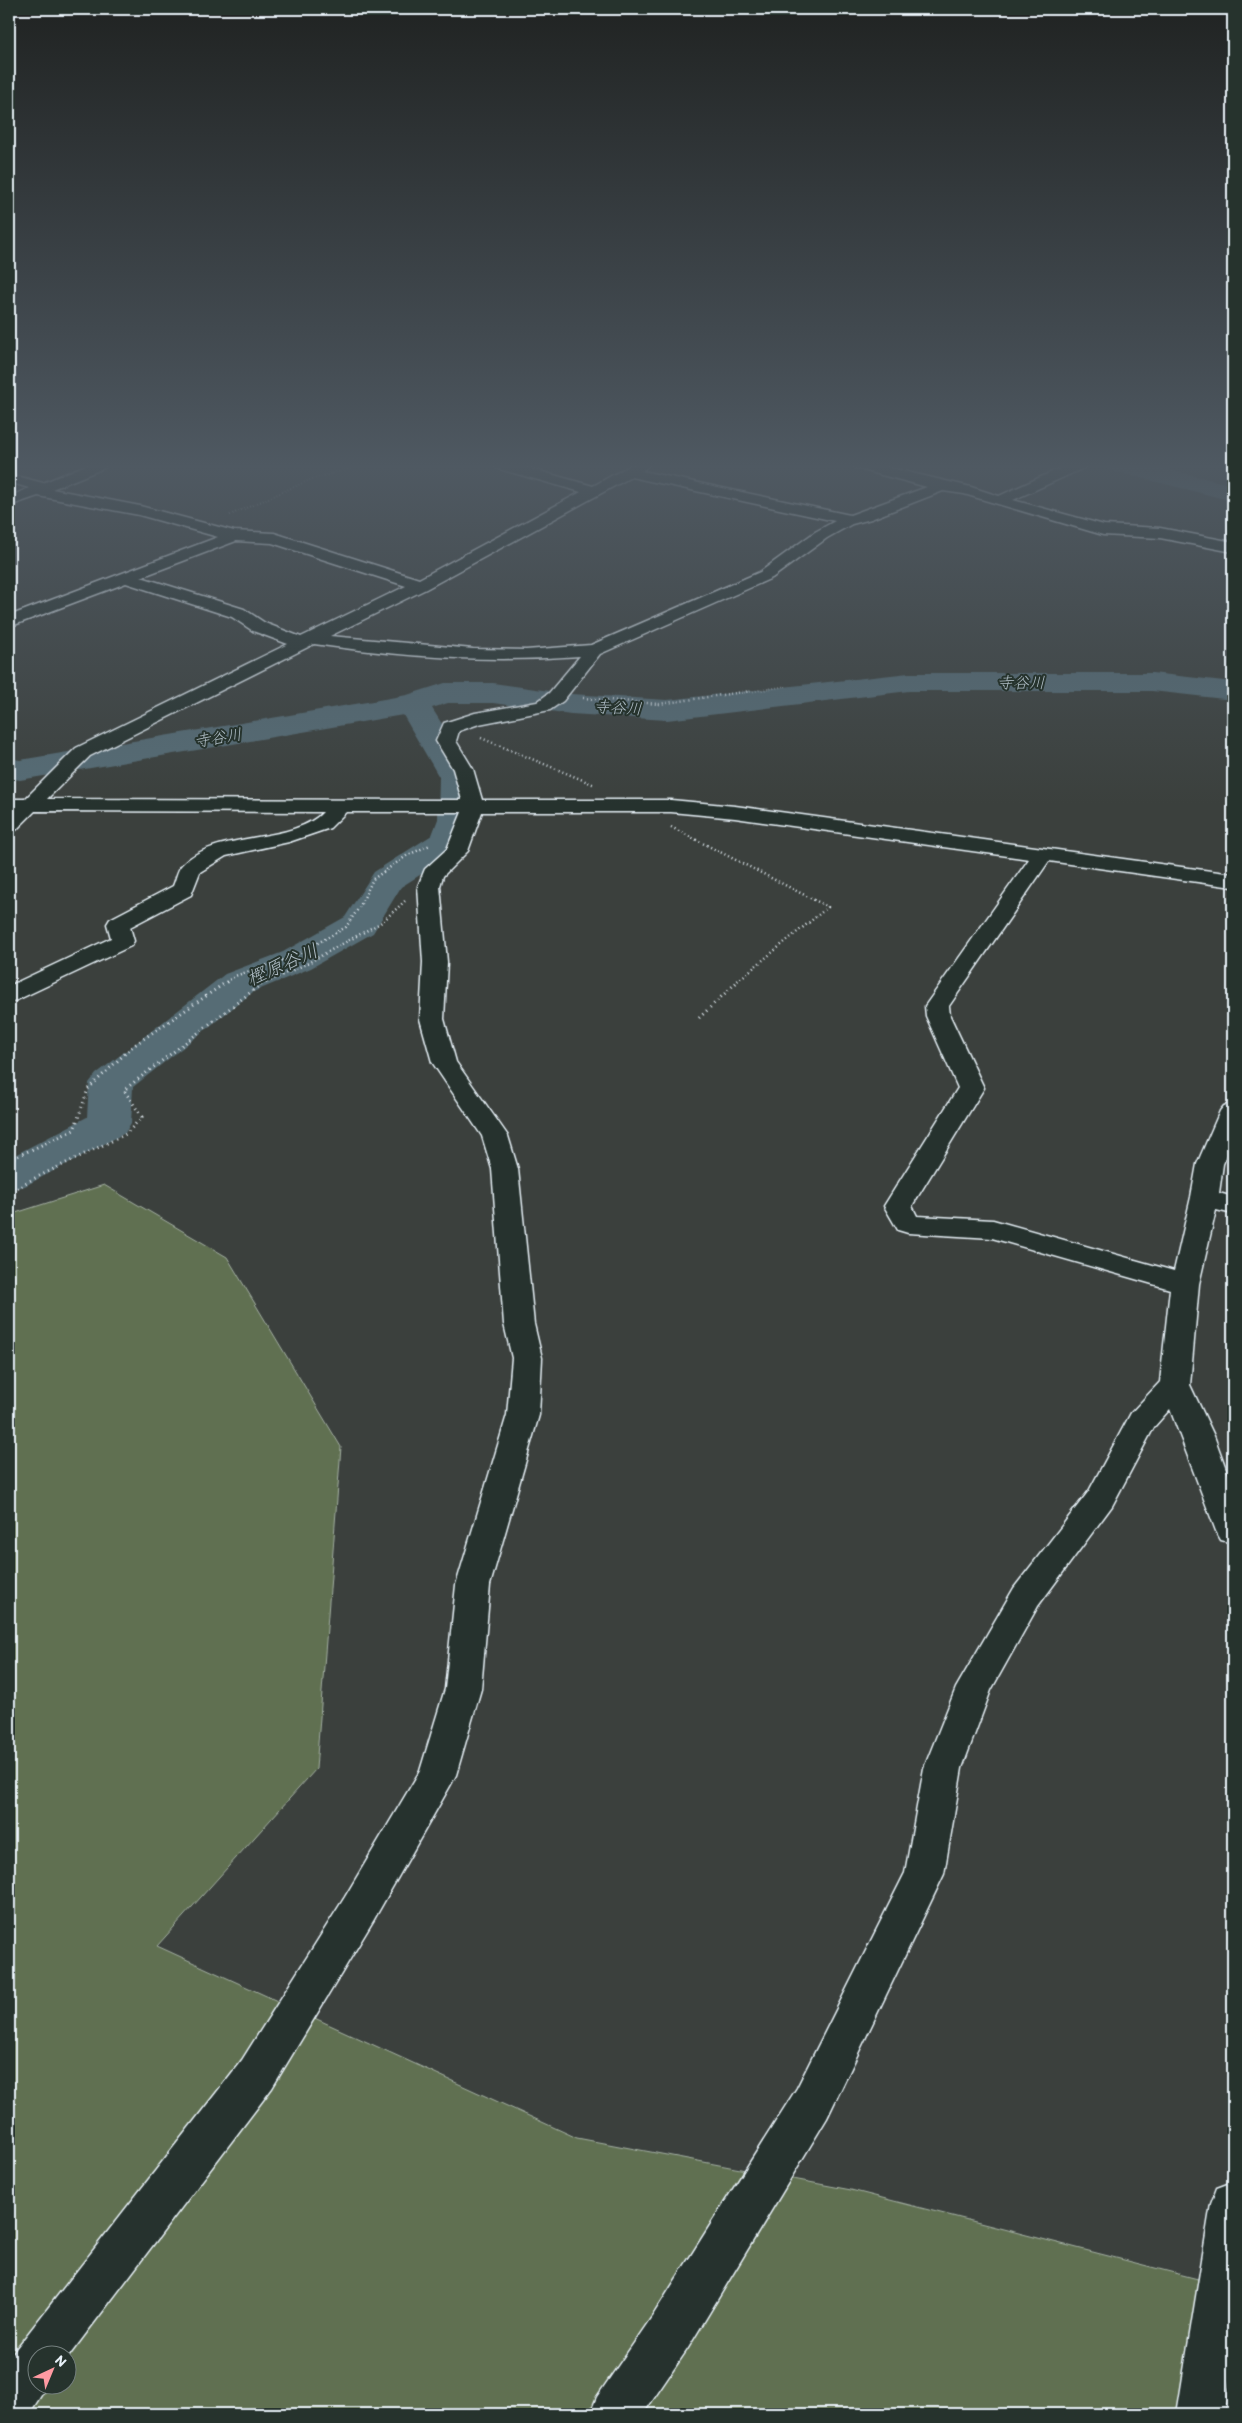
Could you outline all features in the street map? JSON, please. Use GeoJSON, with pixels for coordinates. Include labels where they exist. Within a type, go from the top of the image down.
{"type":"FeatureCollection","features":[{"type":"Feature","properties":{"kind":"street"},"geometry":{"type":"LineString","coordinates":[[9,622],[120,578]]}},
{"type":"Feature","properties":{"kind":"street"},"geometry":{"type":"LineString","coordinates":[[127,578],[238,612],[259,627],[308,642],[382,648],[525,655],[594,650],[726,594],[758,578]]}},
{"type":"Feature","properties":{"kind":"street"},"geometry":{"type":"LineString","coordinates":[[398,578],[420,585]]}},
{"type":"Feature","properties":{"kind":"street"},"geometry":{"type":"LineString","coordinates":[[9,826],[83,752],[183,701],[308,642],[433,578]]}},
{"type":"Feature","properties":{"kind":"street"},"geometry":{"type":"LineString","coordinates":[[47,2346],[257,2074],[359,1909],[437,1775],[463,1689],[473,1585],[523,1416],[527,1358],[519,1324],[506,1169],[495,1136],[444,1062],[432,1019],[434,962],[429,886],[432,878],[457,851],[463,769],[446,741],[451,728],[552,699],[594,650]]}},
{"type":"Feature","properties":{"kind":"street"},"geometry":{"type":"LineString","coordinates":[[9,805],[634,805],[735,812],[1233,880]]}},
{"type":"Feature","properties":{"kind":"street"},"geometry":{"type":"LineString","coordinates":[[9,995],[123,941],[118,924],[183,890],[190,869],[219,851],[282,838],[322,824],[341,805]]}},
{"type":"Feature","properties":{"kind":"street"},"geometry":{"type":"LineString","coordinates":[[1042,854],[936,1006],[938,1016],[970,1088],[898,1206],[908,1224],[993,1229],[1186,1284]]}},
{"type":"Feature","properties":{"kind":"street"},"geometry":{"type":"LineString","coordinates":[[1233,1111],[1210,1164],[1205,1197],[1186,1284],[1175,1385],[1198,1436],[1233,1531]]}},
{"type":"Feature","properties":{"kind":"street"},"geometry":{"type":"LineString","coordinates":[[1205,1197],[1233,1206]]}},
{"type":"Feature","properties":{"kind":"street"},"geometry":{"type":"LineString","coordinates":[[614,2414],[670,2331],[812,2103],[924,1874],[943,1768],[974,1688],[1026,1597],[1100,1498],[1142,1421],[1175,1385]]}},
{"type":"Feature","properties":{"kind":"street"},"geometry":{"type":"LineString","coordinates":[[1201,2414],[1233,2204]]}},
{"type":"Feature","properties":{"kind":"street"},"geometry":{"type":"LineString","coordinates":[[9,2405],[11,2395],[28,2371]]}},
{"type":"Feature","properties":{"kind":"path"},"geometry":{"type":"LineString","coordinates":[[552,699],[659,704],[788,686]]}},
{"type":"Feature","properties":{"kind":"path"},"geometry":{"type":"LineString","coordinates":[[464,723],[477,736],[582,778],[634,805],[682,834],[828,906],[736,982],[700,1018]]}},
{"type":"Feature","properties":{"kind":"path"},"geometry":{"type":"LineString","coordinates":[[9,1160],[74,1130],[88,1089],[141,1041],[235,976],[295,956],[346,926],[360,906],[373,879],[408,855],[434,843],[446,829],[460,806]]}},
{"type":"Feature","properties":{"kind":"path"},"geometry":{"type":"LineString","coordinates":[[9,1194],[25,1183],[126,1134],[142,1117],[124,1090],[260,985],[306,964],[382,922],[432,878]]}},
{"type":"Feature","properties":{"kind":"green space"},"geometry":{"type":"Polygon","coordinates":[[[104,1185],[227,1257],[341,1447],[316,1769],[157,1946],[577,2138],[851,2190],[1233,2288],[1233,2414],[9,2414],[9,1215],[104,1185]]]}},
{"type":"Feature","properties":{"kind":"waterway","name":"寺谷川"},"geometry":{"type":"LineString","coordinates":[[413,704],[445,693],[493,693],[571,704],[667,710],[909,682],[1152,682],[1233,691]]}},
{"type":"Feature","properties":{"kind":"waterway","name":"寺谷川"},"geometry":{"type":"LineString","coordinates":[[9,768],[20,770],[413,704]]}},
{"type":"Feature","properties":{"kind":"waterway","name":"樫原谷川"},"geometry":{"type":"LineString","coordinates":[[9,1176],[109,1123],[111,1083],[239,983],[297,960],[359,925],[387,880],[448,841],[456,819],[456,777],[413,704]]}}]}
